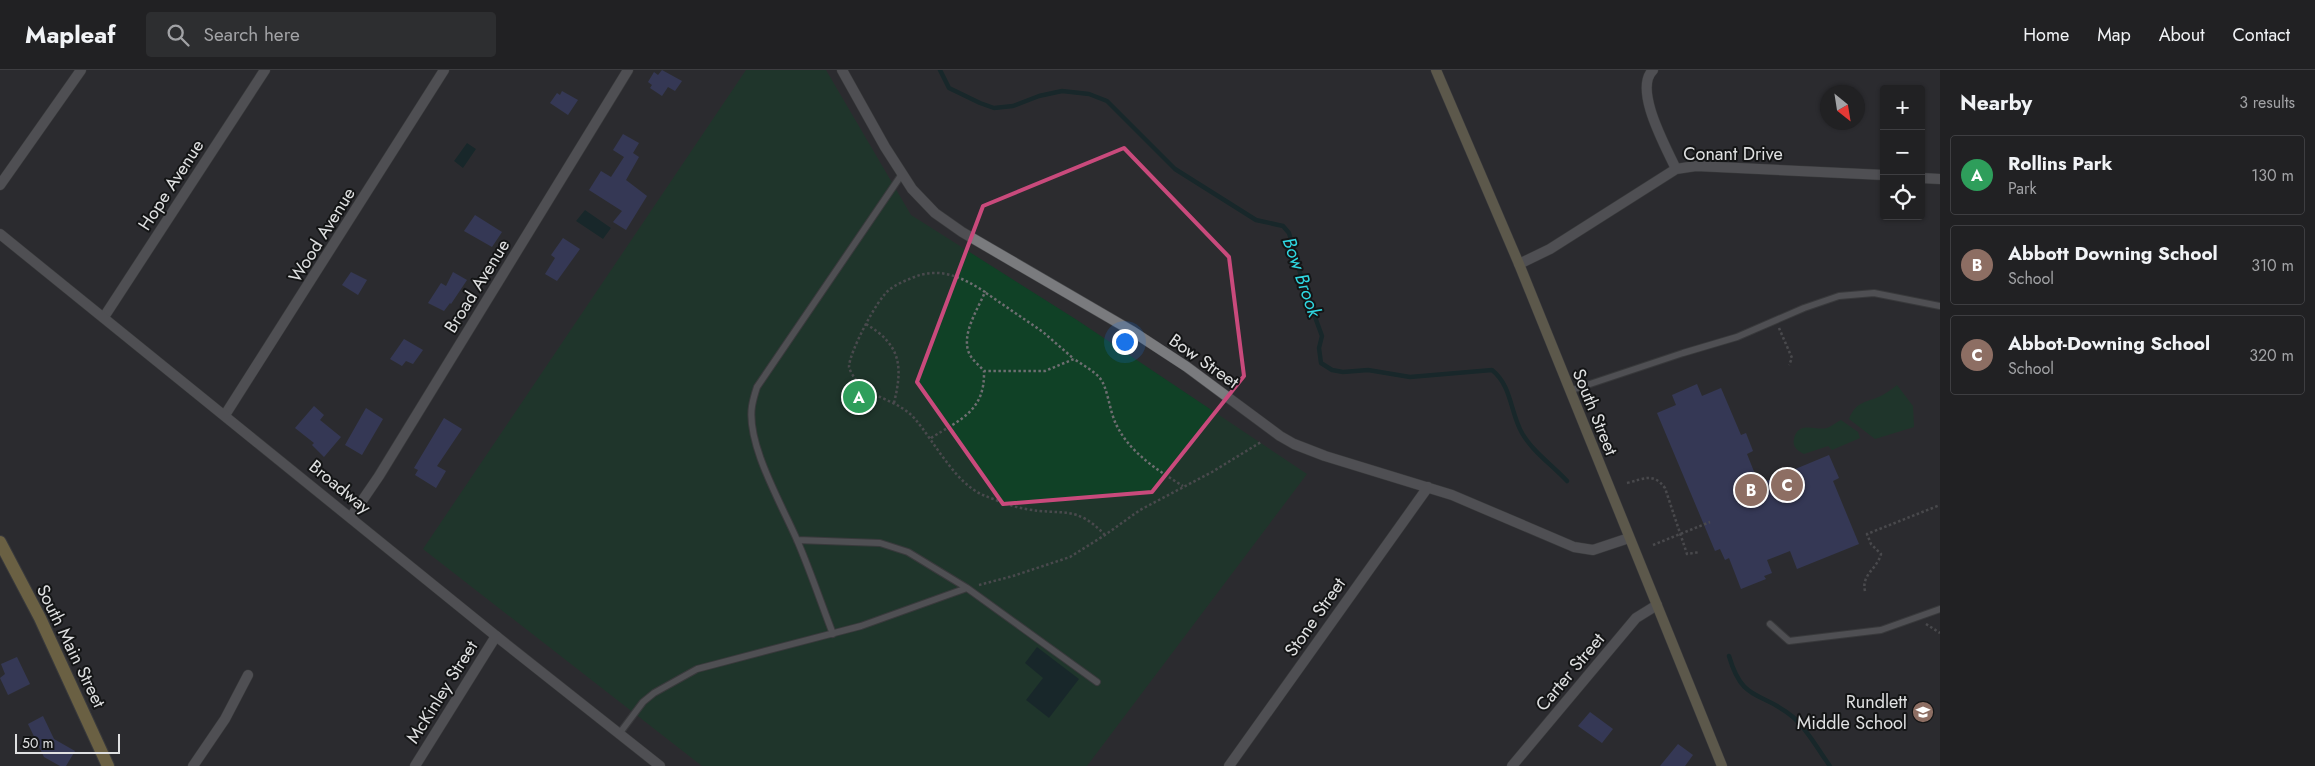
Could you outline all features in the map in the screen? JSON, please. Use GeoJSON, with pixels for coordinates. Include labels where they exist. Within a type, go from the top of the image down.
{"type":"FeatureCollection","features":[{"type":"Feature","properties":{"kind":"main road","name":"South Street"},"geometry":{"type":"LineString","coordinates":[[1436,70],[1518,264],[1722,766]]}},
{"type":"Feature","properties":{"kind":"main road","name":"South Main Street"},"geometry":{"type":"LineString","coordinates":[[0,542],[40,618],[108,766]]}},
{"type":"Feature","properties":{"kind":"street"},"geometry":{"type":"LineString","coordinates":[[0,185],[81,70]]}},
{"type":"Feature","properties":{"kind":"street","name":"Hope Avenue"},"geometry":{"type":"LineString","coordinates":[[104,317],[265,70]]}},
{"type":"Feature","properties":{"kind":"street","name":"Wood Avenue"},"geometry":{"type":"LineString","coordinates":[[226,415],[444,70]]}},
{"type":"Feature","properties":{"kind":"street","name":"Broad Avenue"},"geometry":{"type":"LineString","coordinates":[[351,517],[379,476],[628,70]]}},
{"type":"Feature","properties":{"kind":"street","name":"Bow Street"},"geometry":{"type":"LineString","coordinates":[[842,70],[902,174],[912,189],[934,213],[962,232],[1132,331],[1187,367],[1280,436],[1325,456],[1452,495],[1574,547],[1593,550],[1629,538]]}},
{"type":"Feature","properties":{"kind":"street"},"geometry":{"type":"LineString","coordinates":[[1653,70],[1648,75],[1645,91],[1676,169]]}},
{"type":"Feature","properties":{"kind":"street","name":"Conant Drive"},"geometry":{"type":"LineString","coordinates":[[1518,264],[1550,249],[1676,169],[1696,166],[1880,175]]}},
{"type":"Feature","properties":{"kind":"street"},"geometry":{"type":"LineString","coordinates":[[1925,178],[1940,179]]}},
{"type":"Feature","properties":{"kind":"street","name":"Broadway"},"geometry":{"type":"LineString","coordinates":[[0,234],[226,415],[496,636],[660,766]]}},
{"type":"Feature","properties":{"kind":"street","name":"Stone Street"},"geometry":{"type":"LineString","coordinates":[[1229,766],[1428,487]]}},
{"type":"Feature","properties":{"kind":"street","name":"Carter Street"},"geometry":{"type":"LineString","coordinates":[[1512,766],[1636,618],[1657,605]]}},
{"type":"Feature","properties":{"kind":"street","name":"McKinley Street"},"geometry":{"type":"LineString","coordinates":[[415,766],[496,636]]}},
{"type":"Feature","properties":{"kind":"street"},"geometry":{"type":"LineString","coordinates":[[193,766],[225,719],[248,675]]}},
{"type":"Feature","properties":{"kind":"lane"},"geometry":{"type":"LineString","coordinates":[[832,634],[797,540],[779,503],[754,434],[752,420],[754,396],[757,387],[902,174]]}},
{"type":"Feature","properties":{"kind":"lane"},"geometry":{"type":"LineString","coordinates":[[1569,391],[1737,338],[1804,308],[1839,296],[1874,293],[1940,306]]}},
{"type":"Feature","properties":{"kind":"lane"},"geometry":{"type":"LineString","coordinates":[[797,540],[880,544],[908,552],[966,588],[1097,682]]}},
{"type":"Feature","properties":{"kind":"lane"},"geometry":{"type":"LineString","coordinates":[[619,734],[644,702],[654,693],[697,669],[832,634],[966,588]]}},
{"type":"Feature","properties":{"kind":"lane"},"geometry":{"type":"LineString","coordinates":[[1770,624],[1789,641],[1881,630],[1940,609]]}},
{"type":"Feature","properties":{"kind":"path"},"geometry":{"type":"LineString","coordinates":[[1104,536],[1092,522],[1074,513],[1025,509],[981,494],[952,467],[913,416],[894,403],[872,394],[862,386],[850,372],[850,360],[873,309],[888,290],[921,274],[949,273],[961,277],[985,292],[1043,332],[1074,359],[1092,371],[1103,383],[1109,408],[1116,424],[1127,441],[1154,467],[1183,486]]}},
{"type":"Feature","properties":{"kind":"path"},"geometry":{"type":"LineString","coordinates":[[985,292],[968,333],[967,342],[972,358],[984,371],[1045,371],[1074,359]]}},
{"type":"Feature","properties":{"kind":"path"},"geometry":{"type":"LineString","coordinates":[[866,324],[886,339],[898,359],[899,382],[894,403]]}},
{"type":"Feature","properties":{"kind":"path"},"geometry":{"type":"LineString","coordinates":[[1784,341],[1792,358],[1790,365]]}},
{"type":"Feature","properties":{"kind":"path"},"geometry":{"type":"LineString","coordinates":[[931,438],[960,420],[978,404],[982,394],[984,371]]}},
{"type":"Feature","properties":{"kind":"path"},"geometry":{"type":"LineString","coordinates":[[966,588],[1054,563],[1083,549],[1140,510],[1212,472],[1261,442]]}},
{"type":"Feature","properties":{"kind":"path"},"geometry":{"type":"LineString","coordinates":[[1627,483],[1652,477],[1659,480],[1665,488],[1687,554],[1700,552]]}},
{"type":"Feature","properties":{"kind":"path"},"geometry":{"type":"LineString","coordinates":[[1865,591],[1865,578],[1880,554],[1871,544],[1867,534],[1940,505]]}},
{"type":"Feature","properties":{"kind":"path"},"geometry":{"type":"LineString","coordinates":[[1653,545],[1710,522]]}},
{"type":"Feature","properties":{"kind":"path"},"geometry":{"type":"LineString","coordinates":[[1925,623],[1940,633]]}},
{"type":"Feature","properties":{"kind":"highlighted area"},"geometry":{"type":"Polygon","coordinates":[[[1124,148],[1229,257],[1244,376],[1152,492],[1003,504],[917,382],[983,206],[1124,148]]]}},
{"type":"Feature","properties":{"kind":"green space"},"geometry":{"type":"Polygon","coordinates":[[[746,70],[826,70],[911,215],[1077,320],[1307,474],[1087,766],[702,766],[423,549],[746,70]]]}},
{"type":"Feature","properties":{"kind":"green space"},"geometry":{"type":"Polygon","coordinates":[[[1897,385],[1913,406],[1914,427],[1875,439],[1849,419],[1854,410],[1860,405],[1890,391],[1897,385]]]}},
{"type":"Feature","properties":{"kind":"green space"},"geometry":{"type":"Polygon","coordinates":[[[1841,420],[1858,432],[1860,438],[1832,450],[1828,446],[1804,454],[1795,446],[1794,439],[1799,430],[1803,428],[1827,428],[1841,420]]]}},
{"type":"Feature","properties":{"kind":"water"},"geometry":{"type":"Polygon","coordinates":[[[467,143],[476,149],[463,168],[454,161],[467,143]]]}},
{"type":"Feature","properties":{"kind":"water"},"geometry":{"type":"Polygon","coordinates":[[[585,210],[611,228],[603,239],[576,221],[585,210]]]}},
{"type":"Feature","properties":{"kind":"water"},"geometry":{"type":"Polygon","coordinates":[[[1037,647],[1079,679],[1049,718],[1026,700],[1043,678],[1025,663],[1037,647]]]}},
{"type":"Feature","properties":{"kind":"building"},"geometry":{"type":"Polygon","coordinates":[[[662,70],[682,81],[675,91],[668,87],[662,96],[650,88],[652,85],[648,82],[654,72],[658,75],[662,70]]]}},
{"type":"Feature","properties":{"kind":"building"},"geometry":{"type":"Polygon","coordinates":[[[562,91],[578,100],[568,115],[550,103],[557,93],[560,95],[562,91]]]}},
{"type":"Feature","properties":{"kind":"building"},"geometry":{"type":"Polygon","coordinates":[[[623,134],[639,143],[633,153],[639,157],[626,180],[647,196],[626,230],[613,222],[622,211],[589,190],[601,171],[611,177],[624,157],[613,150],[623,134]]]}},
{"type":"Feature","properties":{"kind":"building"},"geometry":{"type":"Polygon","coordinates":[[[475,215],[502,232],[492,247],[464,231],[475,215]]]}},
{"type":"Feature","properties":{"kind":"building"},"geometry":{"type":"Polygon","coordinates":[[[563,238],[580,249],[557,281],[545,274],[555,258],[551,255],[563,238]]]}},
{"type":"Feature","properties":{"kind":"building"},"geometry":{"type":"Polygon","coordinates":[[[351,272],[367,280],[358,295],[342,285],[351,272]]]}},
{"type":"Feature","properties":{"kind":"building"},"geometry":{"type":"Polygon","coordinates":[[[453,272],[467,280],[444,311],[428,303],[441,283],[446,286],[453,272]]]}},
{"type":"Feature","properties":{"kind":"building"},"geometry":{"type":"Polygon","coordinates":[[[404,339],[423,350],[413,364],[406,361],[402,366],[390,359],[404,339]]]}},
{"type":"Feature","properties":{"kind":"building"},"geometry":{"type":"Polygon","coordinates":[[[1697,384],[1702,396],[1721,388],[1741,435],[1746,433],[1753,451],[1747,454],[1759,484],[1829,455],[1839,478],[1833,481],[1859,544],[1797,569],[1790,551],[1767,560],[1772,573],[1764,576],[1766,579],[1741,589],[1729,558],[1725,560],[1720,549],[1715,551],[1657,413],[1676,405],[1672,395],[1697,384]]]}},
{"type":"Feature","properties":{"kind":"building"},"geometry":{"type":"Polygon","coordinates":[[[314,406],[324,415],[320,420],[341,437],[324,457],[312,445],[314,443],[295,428],[314,406]]]}},
{"type":"Feature","properties":{"kind":"building"},"geometry":{"type":"Polygon","coordinates":[[[366,408],[383,419],[362,455],[345,445],[366,408]]]}},
{"type":"Feature","properties":{"kind":"building"},"geometry":{"type":"Polygon","coordinates":[[[444,418],[462,429],[437,466],[446,471],[436,488],[415,475],[418,470],[414,468],[444,418]]]}},
{"type":"Feature","properties":{"kind":"building"},"geometry":{"type":"Polygon","coordinates":[[[17,657],[30,684],[8,695],[0,678],[5,674],[1,664],[17,657]]]}},
{"type":"Feature","properties":{"kind":"building"},"geometry":{"type":"Polygon","coordinates":[[[1590,712],[1613,729],[1602,743],[1578,726],[1590,712]]]}},
{"type":"Feature","properties":{"kind":"building"},"geometry":{"type":"Polygon","coordinates":[[[43,716],[54,739],[75,751],[66,766],[60,766],[44,757],[28,724],[43,716]]]}},
{"type":"Feature","properties":{"kind":"building"},"geometry":{"type":"Polygon","coordinates":[[[1678,744],[1693,755],[1685,766],[1660,766],[1678,744]]]}},
{"type":"Feature","properties":{"kind":"waterway","name":"Bow Brook"},"geometry":{"type":"LineString","coordinates":[[940,70],[949,88],[994,108],[1013,106],[1039,96],[1062,91],[1089,94],[1107,101],[1175,169],[1256,220],[1283,226],[1289,233],[1304,287],[1322,336],[1319,348],[1321,363],[1332,370],[1343,372],[1368,370],[1410,377],[1492,370],[1499,376],[1507,391],[1518,425],[1526,440],[1567,481]]}},
{"type":"Feature","properties":{"kind":"waterway","name":"Bow Brook"},"geometry":{"type":"LineString","coordinates":[[1729,656],[1740,682],[1754,694],[1793,717],[1808,734],[1830,766]]}},
{"type":"Feature","properties":{"kind":"place","name":"Rollins Park"},"geometry":{"type":"Point","coordinates":[859,397]}},
{"type":"Feature","properties":{"kind":"place","name":"Abbot-Downing School"},"geometry":{"type":"Point","coordinates":[1787,485]}},
{"type":"Feature","properties":{"kind":"place","name":"Abbott Downing School"},"geometry":{"type":"Point","coordinates":[1751,490]}},
{"type":"Feature","properties":{"kind":"place","name":"Rundlett Middle School"},"geometry":{"type":"Point","coordinates":[1923,712]}}]}
